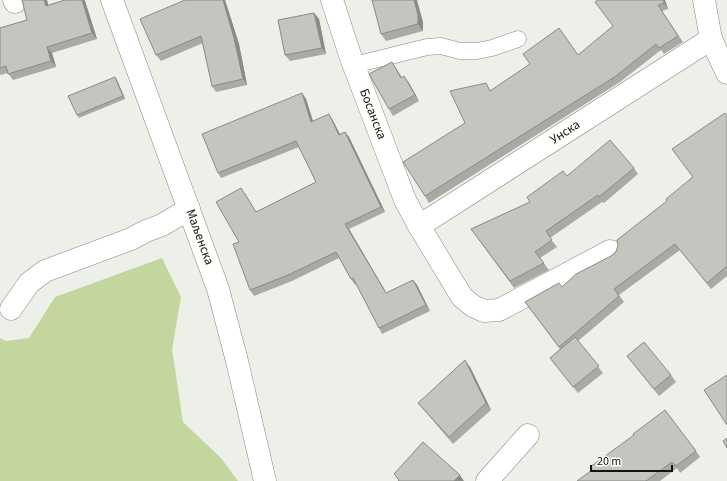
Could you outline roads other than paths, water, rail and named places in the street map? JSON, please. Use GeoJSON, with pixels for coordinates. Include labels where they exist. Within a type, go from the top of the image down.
{"type":"FeatureCollection","features":[{"type":"Feature","properties":{"kind":"street","name":"Маљенска"},"geometry":{"type":"LineString","coordinates":[[112,0],[190,209],[218,289],[237,361],[264,481]]}},
{"type":"Feature","properties":{"kind":"street","name":"Босанска"},"geometry":{"type":"LineString","coordinates":[[332,0],[354,65],[405,200],[462,297],[473,306],[484,311],[499,310],[610,251]]}},
{"type":"Feature","properties":{"kind":"street"},"geometry":{"type":"LineString","coordinates":[[704,0],[710,39],[727,73]]}},
{"type":"Feature","properties":{"kind":"street","name":"Унска"},"geometry":{"type":"LineString","coordinates":[[419,226],[710,39]]}},
{"type":"Feature","properties":{"kind":"street"},"geometry":{"type":"LineString","coordinates":[[11,309],[28,283],[45,271],[131,239],[162,225],[190,209]]}},
{"type":"Feature","properties":{"kind":"street"},"geometry":{"type":"LineString","coordinates":[[487,481],[528,435]]}},
{"type":"Feature","properties":{"kind":"lane"},"geometry":{"type":"LineString","coordinates":[[354,65],[427,47],[441,46],[460,50],[477,51],[492,48],[518,39]]}}]}
